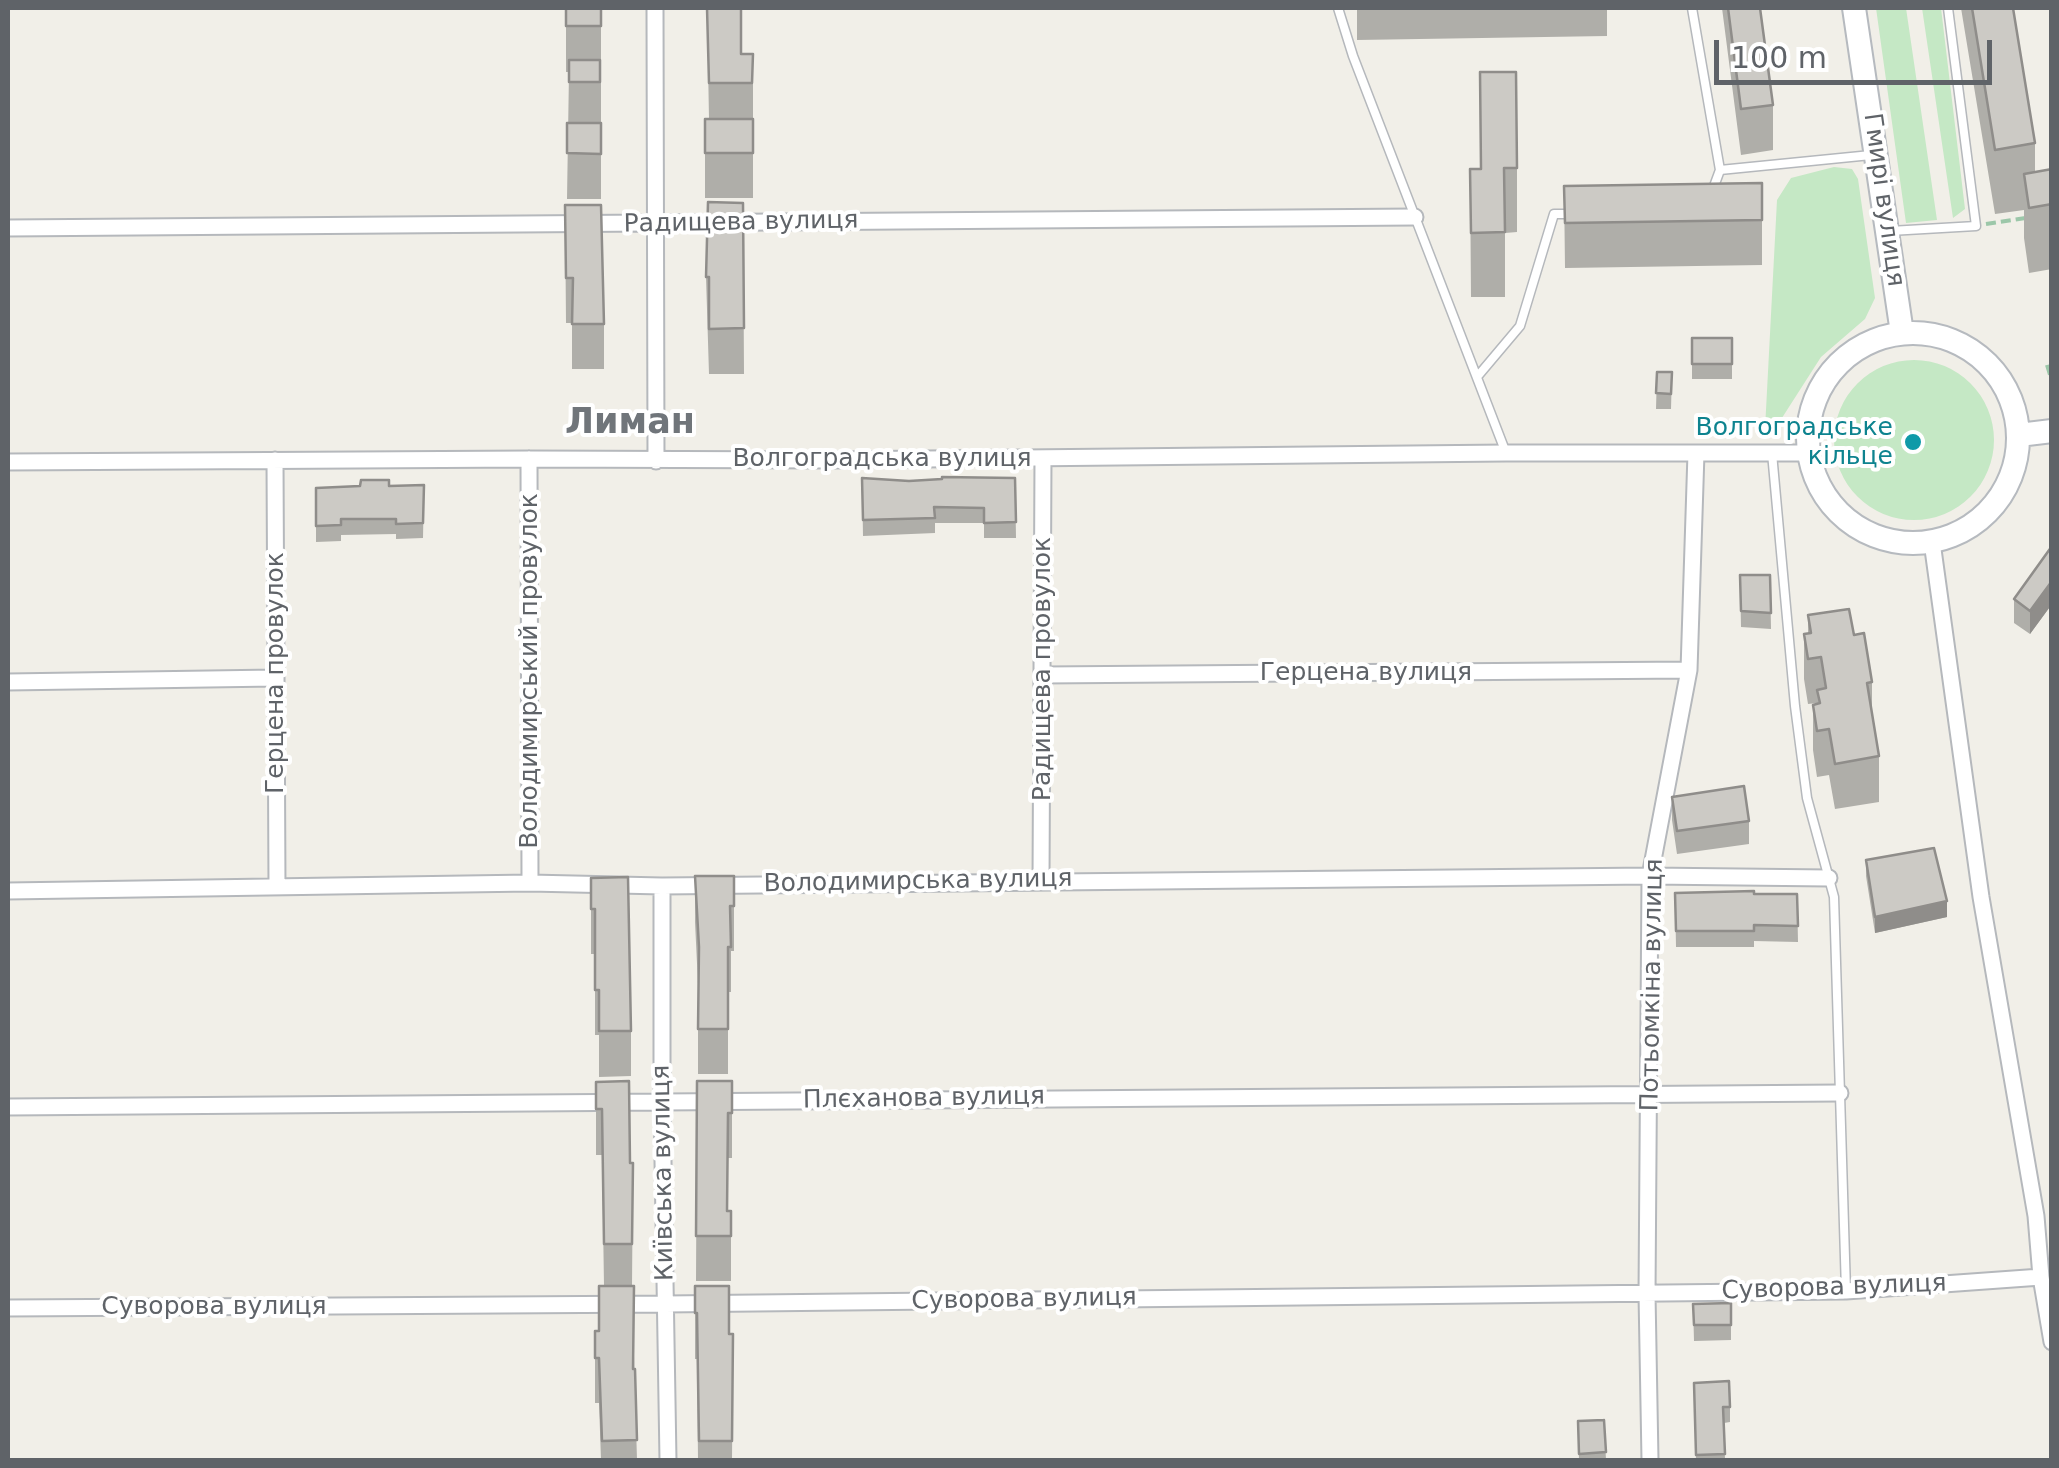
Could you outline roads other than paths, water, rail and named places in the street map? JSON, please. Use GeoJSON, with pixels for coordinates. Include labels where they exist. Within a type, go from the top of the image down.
{"type":"FeatureCollection","features":[{"type":"Feature","properties":{"kind":"street"},"geometry":{"type":"LineString","coordinates":[[655,8],[656,461]]}},
{"type":"Feature","properties":{"kind":"street","name":"Гмирі вулиця"},"geometry":{"type":"LineString","coordinates":[[1854,8],[1902,333]]}},
{"type":"Feature","properties":{"kind":"street","name":"Радищева вулиця"},"geometry":{"type":"LineString","coordinates":[[8,228],[1416,217]]}},
{"type":"Feature","properties":{"kind":"street"},"geometry":{"type":"LineString","coordinates":[[1902,333],[1937,335],[1969,348],[1995,371],[2012,402],[2019,434],[2014,468],[2002,494],[1984,516],[1960,532],[1932,542],[1902,543],[1872,536],[1846,520],[1826,498],[1812,471],[1807,436],[1813,402],[1825,378],[1842,359],[1864,344],[1902,333]]}},
{"type":"Feature","properties":{"kind":"street"},"geometry":{"type":"LineString","coordinates":[[2019,434],[2052,431]]}},
{"type":"Feature","properties":{"kind":"street","name":"Потьомкіна вулиця"},"geometry":{"type":"LineString","coordinates":[[1650,1460],[1650,876],[1689,670],[1696,453]]}},
{"type":"Feature","properties":{"kind":"street","name":"Волгоградська вулиця"},"geometry":{"type":"LineString","coordinates":[[8,462],[1810,453]]}},
{"type":"Feature","properties":{"kind":"street","name":"Радищева провулок"},"geometry":{"type":"LineString","coordinates":[[1042,881],[1043,458]]}},
{"type":"Feature","properties":{"kind":"street","name":"Володимирський провулок"},"geometry":{"type":"LineString","coordinates":[[530,459],[530,883]]}},
{"type":"Feature","properties":{"kind":"street","name":"Герцена провулок"},"geometry":{"type":"LineString","coordinates":[[275,460],[277,886]]}},
{"type":"Feature","properties":{"kind":"street"},"geometry":{"type":"LineString","coordinates":[[1932,542],[1981,898],[2044,1214],[2041,1277],[2052,1342]]}},
{"type":"Feature","properties":{"kind":"street","name":"Герцена вулиця"},"geometry":{"type":"LineString","coordinates":[[1043,675],[1689,670]]}},
{"type":"Feature","properties":{"kind":"street"},"geometry":{"type":"LineString","coordinates":[[8,682],[276,678]]}},
{"type":"Feature","properties":{"kind":"street","name":"Володимирська вулиця"},"geometry":{"type":"LineString","coordinates":[[8,891],[530,883],[662,886],[1650,876],[1829,878]]}},
{"type":"Feature","properties":{"kind":"street","name":"Київська вулиця"},"geometry":{"type":"LineString","coordinates":[[662,886],[668,1460]]}},
{"type":"Feature","properties":{"kind":"street","name":"Плєханова вулиця"},"geometry":{"type":"LineString","coordinates":[[8,1107],[1840,1093]]}},
{"type":"Feature","properties":{"kind":"street","name":"Суворова вулиця"},"geometry":{"type":"LineString","coordinates":[[8,1308],[1846,1291],[2041,1277]]}},
{"type":"Feature","properties":{"kind":"lane"},"geometry":{"type":"LineString","coordinates":[[1338,8],[1506,452]]}},
{"type":"Feature","properties":{"kind":"lane"},"geometry":{"type":"LineString","coordinates":[[1692,8],[1720,170],[1710,198]]}},
{"type":"Feature","properties":{"kind":"lane"},"geometry":{"type":"LineString","coordinates":[[1887,231],[1976,226],[1948,8]]}},
{"type":"Feature","properties":{"kind":"lane"},"geometry":{"type":"LineString","coordinates":[[1720,170],[1876,155]]}},
{"type":"Feature","properties":{"kind":"lane"},"geometry":{"type":"LineString","coordinates":[[1478,378],[1520,326],[1554,214],[1573,214]]}},
{"type":"Feature","properties":{"kind":"lane"},"geometry":{"type":"LineString","coordinates":[[1772,453],[1795,706],[1808,798],[1834,897],[1846,1291]]}},
{"type":"Feature","properties":{"kind":"place","name":"Волгоградське кільце"},"geometry":{"type":"Point","coordinates":[1913,442]}},
{"type":"Feature","properties":{"kind":"district","name":"Лиман"},"geometry":{"type":"Point","coordinates":[630,424]}}]}
